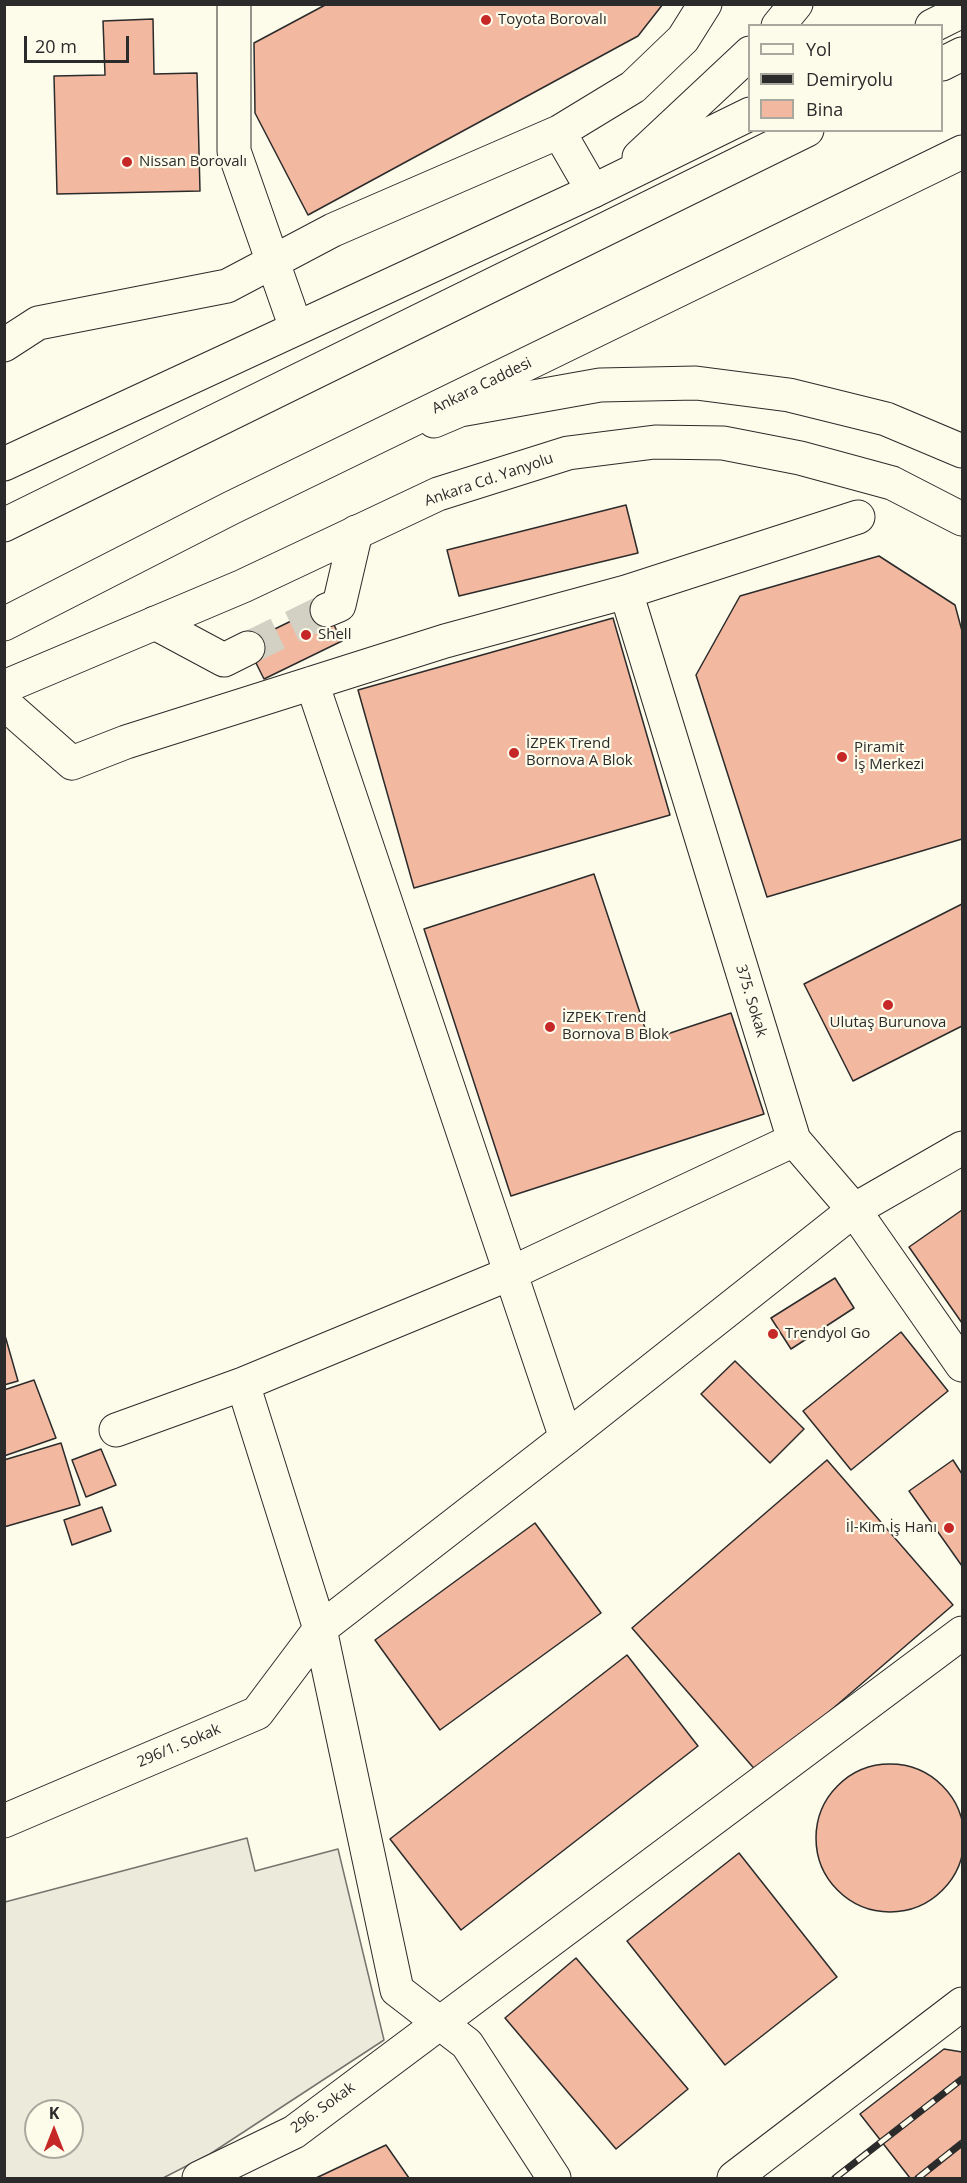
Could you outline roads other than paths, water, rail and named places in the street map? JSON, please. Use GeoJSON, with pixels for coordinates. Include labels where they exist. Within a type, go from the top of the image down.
{"type":"FeatureCollection","features":[{"type":"Feature","properties":{"kind":"main road"},"geometry":{"type":"LineString","coordinates":[[234,4],[234,151],[296,328]]}},
{"type":"Feature","properties":{"kind":"main road"},"geometry":{"type":"LineString","coordinates":[[4,345],[38,322],[227,286],[333,230],[559,132],[633,87],[683,39],[705,4]]}},
{"type":"Feature","properties":{"kind":"main road"},"geometry":{"type":"LineString","coordinates":[[780,24],[796,4]]}},
{"type":"Feature","properties":{"kind":"main road"},"geometry":{"type":"LineString","coordinates":[[936,24],[963,11]]}},
{"type":"Feature","properties":{"kind":"main road"},"geometry":{"type":"LineString","coordinates":[[943,64],[963,54]]}},
{"type":"Feature","properties":{"kind":"main road"},"geometry":{"type":"LineString","coordinates":[[604,185],[748,55]]}},
{"type":"Feature","properties":{"kind":"main road"},"geometry":{"type":"LineString","coordinates":[[4,464],[604,185],[748,115]]}},
{"type":"Feature","properties":{"kind":"main road"},"geometry":{"type":"LineString","coordinates":[[559,132],[604,185]]}},
{"type":"Feature","properties":{"kind":"main road"},"geometry":{"type":"LineString","coordinates":[[4,525],[803,132]]}},
{"type":"Feature","properties":{"kind":"main road","name":"Ankara Caddesi"},"geometry":{"type":"LineString","coordinates":[[4,624],[231,508],[963,152]]}},
{"type":"Feature","properties":{"kind":"main road"},"geometry":{"type":"LineString","coordinates":[[231,508],[460,410],[600,385],[696,383],[789,395],[886,419],[963,452]]}},
{"type":"Feature","properties":{"kind":"main road","name":"Ankara Cd. Yanyolu"},"geometry":{"type":"LineString","coordinates":[[4,687],[243,586],[438,494],[568,453],[655,442],[723,443],[800,458],[892,483],[963,519]]}},
{"type":"Feature","properties":{"kind":"main road"},"geometry":{"type":"LineString","coordinates":[[4,703],[72,763],[126,742],[445,641],[626,592],[858,517]]}},
{"type":"Feature","properties":{"kind":"main road"},"geometry":{"type":"LineString","coordinates":[[327,610],[339,605],[356,532]]}},
{"type":"Feature","properties":{"kind":"main road","name":"375. Sokak"},"geometry":{"type":"LineString","coordinates":[[626,592],[794,1140],[854,1210],[963,1365]]}},
{"type":"Feature","properties":{"kind":"main road"},"geometry":{"type":"LineString","coordinates":[[155,623],[224,660],[249,648]]}},
{"type":"Feature","properties":{"kind":"main road"},"geometry":{"type":"LineString","coordinates":[[312,683],[566,1438]]}},
{"type":"Feature","properties":{"kind":"main road"},"geometry":{"type":"LineString","coordinates":[[116,1430],[243,1384],[509,1274],[794,1140]]}},
{"type":"Feature","properties":{"kind":"main road","name":"296/1. Sokak"},"geometry":{"type":"LineString","coordinates":[[6,1813],[257,1713],[320,1629],[854,1210],[963,1148]]}},
{"type":"Feature","properties":{"kind":"main road"},"geometry":{"type":"LineString","coordinates":[[243,1384],[320,1629],[397,1990],[467,2044],[554,2178]]}},
{"type":"Feature","properties":{"kind":"main road","name":"296. Sokak"},"geometry":{"type":"LineString","coordinates":[[199,2178],[294,2132],[438,2022],[963,1633]]}},
{"type":"Feature","properties":{"kind":"main road"},"geometry":{"type":"LineString","coordinates":[[734,2178],[963,2004]]}},
{"type":"Feature","properties":{"kind":"tunnel"},"geometry":{"type":"LineString","coordinates":[[248,648],[327,610]]}},
{"type":"Feature","properties":{"kind":"railway"},"geometry":{"type":"LineString","coordinates":[[835,2178],[962,2079]]}},
{"type":"Feature","properties":{"kind":"railway"},"geometry":{"type":"LineString","coordinates":[[918,2178],[962,2143]]}},
{"type":"Feature","properties":{"kind":"place","name":"Toyota Borovalı"},"geometry":{"type":"Point","coordinates":[486,20]}},
{"type":"Feature","properties":{"kind":"place","name":"Nissan Borovalı"},"geometry":{"type":"Point","coordinates":[127,162]}},
{"type":"Feature","properties":{"kind":"place","name":"Shell"},"geometry":{"type":"Point","coordinates":[306,635]}},
{"type":"Feature","properties":{"kind":"place","name":"İZPEK Trend Bornova A Blok"},"geometry":{"type":"Point","coordinates":[514,753]}},
{"type":"Feature","properties":{"kind":"place","name":"Piramit İş Merkezi"},"geometry":{"type":"Point","coordinates":[842,757]}},
{"type":"Feature","properties":{"kind":"place","name":"Ulutaş Burunova"},"geometry":{"type":"Point","coordinates":[888,1005]}},
{"type":"Feature","properties":{"kind":"place","name":"İZPEK Trend Bornova B Blok"},"geometry":{"type":"Point","coordinates":[550,1027]}},
{"type":"Feature","properties":{"kind":"place","name":"Trendyol Go"},"geometry":{"type":"Point","coordinates":[773,1334]}},
{"type":"Feature","properties":{"kind":"place","name":"İl-Kim İş Hanı"},"geometry":{"type":"Point","coordinates":[949,1528]}}]}
